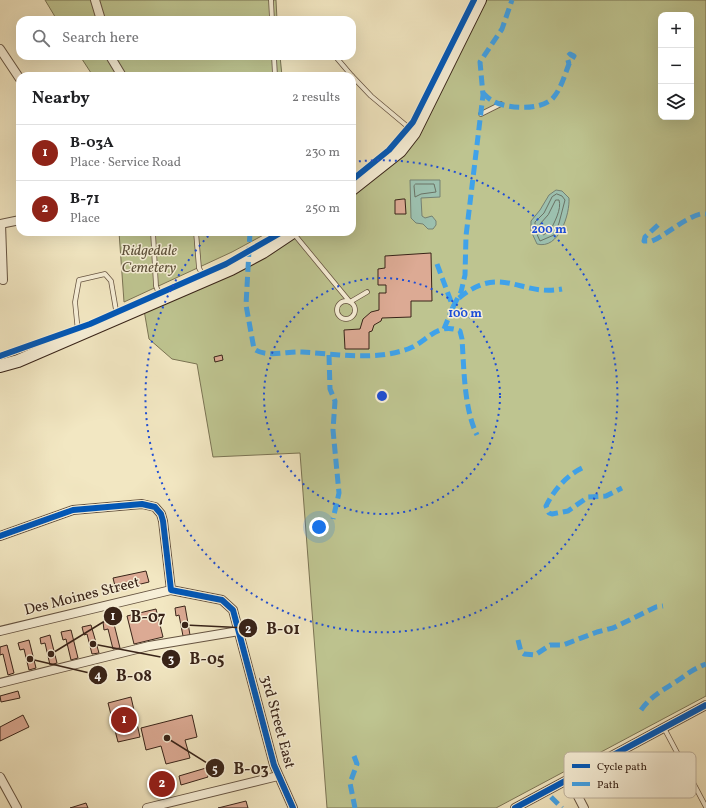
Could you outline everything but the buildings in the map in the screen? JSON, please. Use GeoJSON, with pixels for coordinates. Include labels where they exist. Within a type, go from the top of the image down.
{"type":"FeatureCollection","features":[{"type":"Feature","properties":{"kind":"main road"},"geometry":{"type":"LineString","coordinates":[[356,186],[400,151],[414,133],[480,0]]}},
{"type":"Feature","properties":{"kind":"main road"},"geometry":{"type":"LineString","coordinates":[[0,366],[18,361],[232,269],[263,252],[287,236]]}},
{"type":"Feature","properties":{"kind":"street"},"geometry":{"type":"LineString","coordinates":[[95,0],[100,16]]}},
{"type":"Feature","properties":{"kind":"street"},"geometry":{"type":"LineString","coordinates":[[0,49],[16,73]]}},
{"type":"Feature","properties":{"kind":"street"},"geometry":{"type":"LineString","coordinates":[[112,60],[120,72]]}},
{"type":"Feature","properties":{"kind":"street"},"geometry":{"type":"LineString","coordinates":[[3,280],[0,224],[16,221]]}},
{"type":"Feature","properties":{"kind":"street"},"geometry":{"type":"LineString","coordinates":[[0,536],[73,510],[142,504],[149,505],[161,514],[163,521],[172,590]]}},
{"type":"Feature","properties":{"kind":"street","name":"3rd Street East"},"geometry":{"type":"LineString","coordinates":[[172,590],[222,600],[233,610],[278,776],[293,808]]}},
{"type":"Feature","properties":{"kind":"street","name":"Des Moines Street"},"geometry":{"type":"LineString","coordinates":[[0,631],[172,590]]}},
{"type":"Feature","properties":{"kind":"street"},"geometry":{"type":"LineString","coordinates":[[0,683],[149,646],[239,631]]}},
{"type":"Feature","properties":{"kind":"street"},"geometry":{"type":"LineString","coordinates":[[619,752],[706,705]]}},
{"type":"Feature","properties":{"kind":"street"},"geometry":{"type":"LineString","coordinates":[[147,808],[278,776]]}},
{"type":"Feature","properties":{"kind":"street"},"geometry":{"type":"LineString","coordinates":[[0,777],[17,808]]}},
{"type":"Feature","properties":{"kind":"street"},"geometry":{"type":"LineString","coordinates":[[515,808],[564,782]]}},
{"type":"Feature","properties":{"kind":"street"},"geometry":{"type":"LineString","coordinates":[[579,798],[584,808]]}},
{"type":"Feature","properties":{"kind":"lane"},"geometry":{"type":"LineString","coordinates":[[271,0],[272,16]]}},
{"type":"Feature","properties":{"kind":"lane"},"geometry":{"type":"LineString","coordinates":[[274,60],[275,72]]}},
{"type":"Feature","properties":{"kind":"lane"},"geometry":{"type":"LineString","coordinates":[[338,60],[349,72]]}},
{"type":"Feature","properties":{"kind":"lane"},"geometry":{"type":"LineString","coordinates":[[356,80],[370,96],[414,133]]}},
{"type":"Feature","properties":{"kind":"lane"},"geometry":{"type":"LineString","coordinates":[[481,114],[501,104]]}},
{"type":"Feature","properties":{"kind":"lane"},"geometry":{"type":"LineString","coordinates":[[153,236],[156,286],[162,299]]}},
{"type":"Feature","properties":{"kind":"lane"},"geometry":{"type":"LineString","coordinates":[[196,236],[199,268],[206,280]]}},
{"type":"Feature","properties":{"kind":"lane"},"geometry":{"type":"LineString","coordinates":[[296,236],[350,302],[355,308],[354,314],[350,319],[342,319],[338,314],[337,306],[344,301],[350,302],[367,292]]}},
{"type":"Feature","properties":{"kind":"lane"},"geometry":{"type":"LineString","coordinates":[[79,335],[75,302],[79,280],[105,274],[111,281],[118,318]]}},
{"type":"Feature","properties":{"kind":"lane"},"geometry":{"type":"LineString","coordinates":[[664,728],[677,752]]}},
{"type":"Feature","properties":{"kind":"lane"},"geometry":{"type":"LineString","coordinates":[[696,788],[706,807]]}},
{"type":"Feature","properties":{"kind":"green space"},"geometry":{"type":"Polygon","coordinates":[[[45,0],[276,0],[277,16],[55,16],[45,0]]]}},
{"type":"Feature","properties":{"kind":"green space"},"geometry":{"type":"Polygon","coordinates":[[[484,0],[706,0],[706,696],[601,752],[564,752],[564,772],[496,808],[327,808],[300,453],[213,457],[197,364],[172,359],[149,339],[144,310],[291,236],[356,236],[356,190],[394,161],[484,0]]]}},
{"type":"Feature","properties":{"kind":"green space"},"geometry":{"type":"Polygon","coordinates":[[[83,60],[280,60],[282,72],[90,72],[83,60]]]}},
{"type":"Feature","properties":{"kind":"green space","name":"Ridgedale Cemetery"},"geometry":{"type":"Polygon","coordinates":[[[119,236],[262,236],[232,252],[124,302],[119,236]]]}},
{"type":"Feature","properties":{"kind":"water"},"geometry":{"type":"Polygon","coordinates":[[[410,180],[440,180],[440,197],[421,198],[422,216],[425,218],[432,216],[436,221],[436,225],[433,229],[428,229],[423,224],[416,223],[411,218],[410,180]]]}},
{"type":"Feature","properties":{"kind":"water"},"geometry":{"type":"Polygon","coordinates":[[[556,190],[562,191],[569,198],[568,213],[562,229],[551,242],[537,244],[531,231],[531,221],[549,195],[556,190]]]}},
{"type":"Feature","properties":{"kind":"marked path"},"geometry":{"type":"LineString","coordinates":[[453,307],[461,292],[465,275],[466,236],[483,95],[480,62],[502,29],[512,0]]}},
{"type":"Feature","properties":{"kind":"marked path"},"geometry":{"type":"LineString","coordinates":[[483,93],[493,101],[507,106],[532,107],[541,105],[553,98],[558,90],[574,56],[570,54],[567,57],[569,64]]}},
{"type":"Feature","properties":{"kind":"marked path"},"geometry":{"type":"LineString","coordinates":[[658,225],[645,237],[644,241],[652,241],[694,216],[706,214]]}},
{"type":"Feature","properties":{"kind":"marked path"},"geometry":{"type":"LineString","coordinates":[[250,236],[246,305],[254,349],[259,352],[271,354],[302,352],[355,356],[382,355],[408,349],[438,331],[445,329],[460,331],[467,401],[469,413],[477,435]]}},
{"type":"Feature","properties":{"kind":"marked path"},"geometry":{"type":"LineString","coordinates":[[437,264],[453,307],[444,329]]}},
{"type":"Feature","properties":{"kind":"marked path"},"geometry":{"type":"LineString","coordinates":[[459,298],[474,288],[487,283],[510,283],[534,289],[562,289]]}},
{"type":"Feature","properties":{"kind":"marked path"},"geometry":{"type":"LineString","coordinates":[[329,355],[330,389],[335,401],[333,430],[339,493],[333,519]]}},
{"type":"Feature","properties":{"kind":"marked path"},"geometry":{"type":"LineString","coordinates":[[582,468],[566,479],[553,494],[546,506],[549,513],[552,514],[568,511],[588,497],[606,496],[622,488]]}},
{"type":"Feature","properties":{"kind":"marked path"},"geometry":{"type":"LineString","coordinates":[[518,640],[521,652],[524,654],[535,655],[550,645],[563,645],[597,632],[613,628],[656,607],[663,606]]}},
{"type":"Feature","properties":{"kind":"marked path"},"geometry":{"type":"LineString","coordinates":[[641,710],[658,694],[690,672],[706,664]]}},
{"type":"Feature","properties":{"kind":"marked path"},"geometry":{"type":"LineString","coordinates":[[354,756],[357,764],[350,783],[355,808]]}},
{"type":"Feature","properties":{"kind":"marked path"},"geometry":{"type":"LineString","coordinates":[[551,797],[562,808]]}},
{"type":"Feature","properties":{"kind":"cycle path"},"geometry":{"type":"LineString","coordinates":[[356,177],[389,150],[413,122],[474,0]]}},
{"type":"Feature","properties":{"kind":"cycle path"},"geometry":{"type":"LineString","coordinates":[[0,356],[90,324],[226,264],[275,236]]}},
{"type":"Feature","properties":{"kind":"cycle path"},"geometry":{"type":"LineString","coordinates":[[0,536],[73,510],[142,504],[155,507],[161,514],[163,521],[171,590],[222,600],[233,610],[274,765],[293,808]]}},
{"type":"Feature","properties":{"kind":"cycle path"},"geometry":{"type":"LineString","coordinates":[[619,752],[706,705]]}},
{"type":"Feature","properties":{"kind":"cycle path"},"geometry":{"type":"LineString","coordinates":[[515,808],[564,782]]}},
{"type":"Feature","properties":{"kind":"place","name":"B-01"},"geometry":{"type":"Point","coordinates":[185,625]}},
{"type":"Feature","properties":{"kind":"place","name":"B-05"},"geometry":{"type":"Point","coordinates":[93,644]}},
{"type":"Feature","properties":{"kind":"place","name":"B-07"},"geometry":{"type":"Point","coordinates":[51,654]}},
{"type":"Feature","properties":{"kind":"place","name":"B-08"},"geometry":{"type":"Point","coordinates":[30,659]}},
{"type":"Feature","properties":{"kind":"place","name":"B-03A"},"geometry":{"type":"Point","coordinates":[124,720]}},
{"type":"Feature","properties":{"kind":"place","name":"B-03"},"geometry":{"type":"Point","coordinates":[167,738]}},
{"type":"Feature","properties":{"kind":"place","name":"B-71"},"geometry":{"type":"Point","coordinates":[162,784]}}]}
